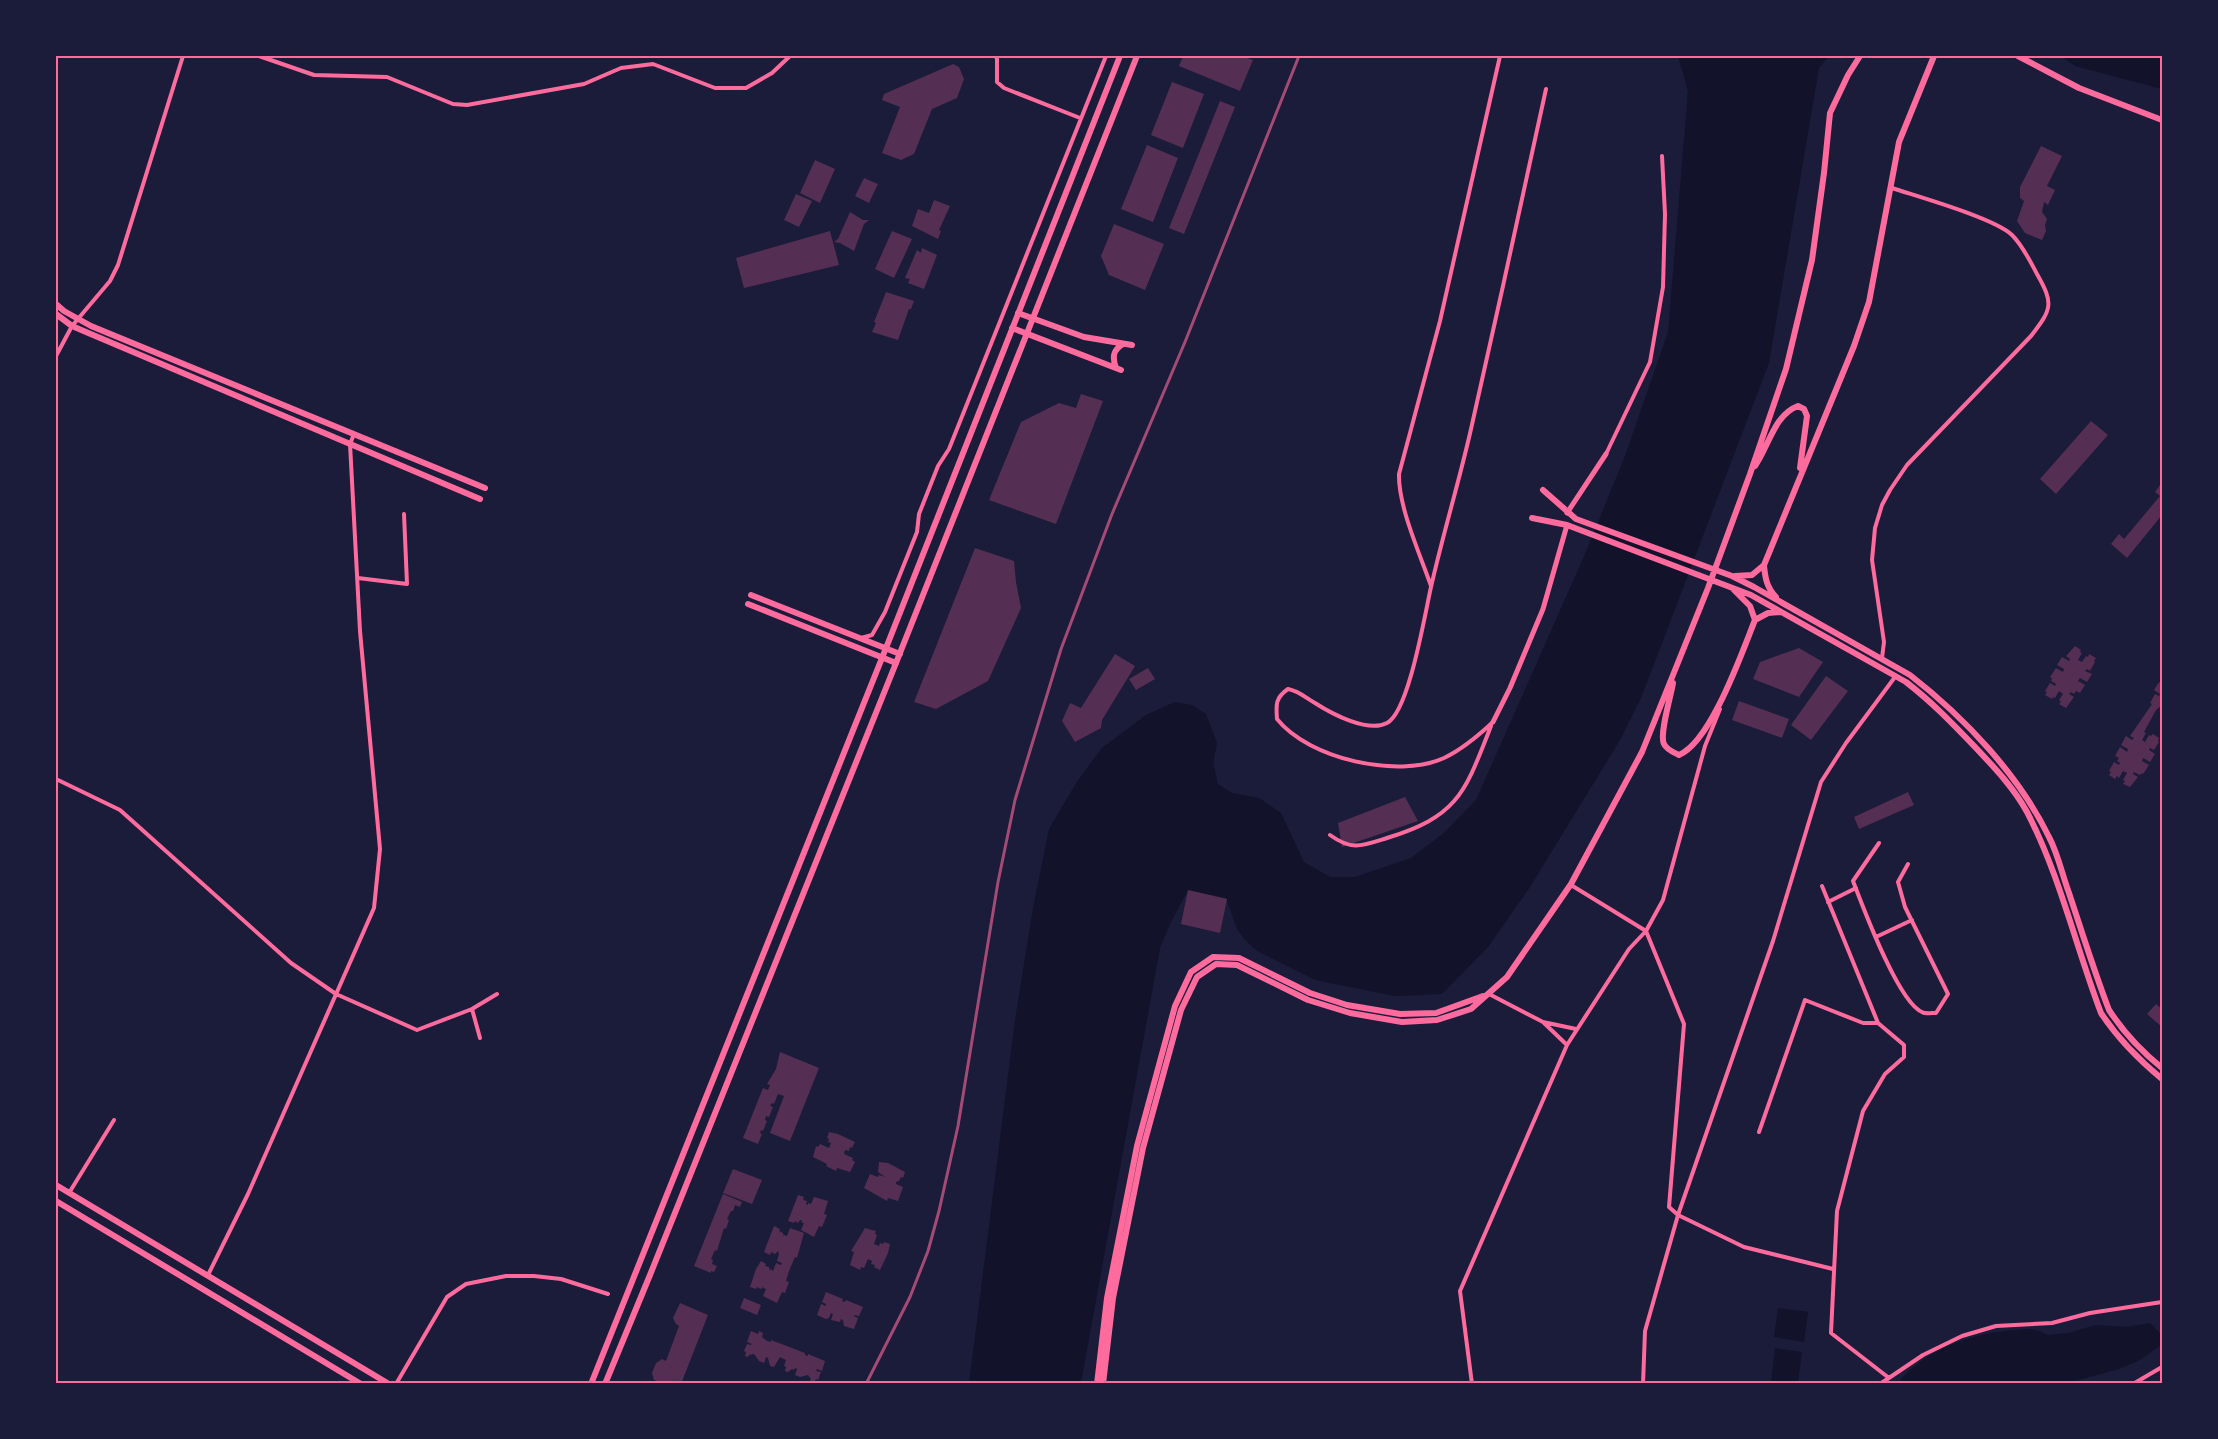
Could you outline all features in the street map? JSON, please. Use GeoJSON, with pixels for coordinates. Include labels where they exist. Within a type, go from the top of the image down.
{"type":"FeatureCollection","features":[{"type":"Feature","properties":{"kind":"main road"},"geometry":{"type":"LineString","coordinates":[[591,1383],[886,648],[1120,56]]}},
{"type":"Feature","properties":{"kind":"main road"},"geometry":{"type":"LineString","coordinates":[[605,1383],[900,654],[1137,56]]}},
{"type":"Feature","properties":{"kind":"main road"},"geometry":{"type":"LineString","coordinates":[[1104,1383],[1113,1298],[1143,1148],[1181,1010],[1197,977],[1216,964],[1237,965],[1308,1000],[1350,1013],[1402,1022],[1437,1020],[1471,1009],[1507,976],[1571,885],[1642,752],[1708,588],[1750,474],[1786,369],[1812,260],[1830,113],[1860,56]]}},
{"type":"Feature","properties":{"kind":"main road"},"geometry":{"type":"LineString","coordinates":[[1732,576],[1752,575],[1764,565],[1854,346],[1869,302],[1899,142],[1934,56]]}},
{"type":"Feature","properties":{"kind":"main road"},"geometry":{"type":"LineString","coordinates":[[2018,56],[2079,88],[2163,120]]}},
{"type":"Feature","properties":{"kind":"main road"},"geometry":{"type":"LineString","coordinates":[[56,304],[77,319],[485,488]]}},
{"type":"Feature","properties":{"kind":"main road"},"geometry":{"type":"LineString","coordinates":[[1018,313],[1084,338],[1132,345]]}},
{"type":"Feature","properties":{"kind":"main road"},"geometry":{"type":"LineString","coordinates":[[56,314],[72,326],[480,499]]}},
{"type":"Feature","properties":{"kind":"main road"},"geometry":{"type":"LineString","coordinates":[[1012,328],[1118,369],[1113,356],[1124,344]]}},
{"type":"Feature","properties":{"kind":"main road"},"geometry":{"type":"LineString","coordinates":[[1750,474],[1764,453],[1781,416],[1789,409],[1798,406],[1804,409],[1807,416],[1798,478]]}},
{"type":"Feature","properties":{"kind":"main road"},"geometry":{"type":"LineString","coordinates":[[1543,490],[1576,519],[1732,576],[1780,601],[1910,675],[1950,709],[2007,771],[2033,806],[2050,839],[2109,1010],[2122,1030],[2142,1051],[2163,1068]]}},
{"type":"Feature","properties":{"kind":"main road"},"geometry":{"type":"LineString","coordinates":[[1532,518],[1569,527],[1728,585],[1784,612],[1896,676],[1927,698],[2008,784],[2026,809],[2042,843],[2101,1013],[2116,1036],[2163,1079]]}},
{"type":"Feature","properties":{"kind":"main road"},"geometry":{"type":"LineString","coordinates":[[1764,565],[1770,590],[1780,601]]}},
{"type":"Feature","properties":{"kind":"main road"},"geometry":{"type":"LineString","coordinates":[[1728,585],[1750,606],[1755,620]]}},
{"type":"Feature","properties":{"kind":"main road"},"geometry":{"type":"LineString","coordinates":[[751,595],[900,654]]}},
{"type":"Feature","properties":{"kind":"main road"},"geometry":{"type":"LineString","coordinates":[[748,604],[896,663]]}},
{"type":"Feature","properties":{"kind":"main road"},"geometry":{"type":"LineString","coordinates":[[1674,675],[1671,701],[1661,736],[1664,745],[1679,755],[1688,751],[1699,737],[1728,686],[1755,620],[1768,613],[1784,612]]}},
{"type":"Feature","properties":{"kind":"main road"},"geometry":{"type":"LineString","coordinates":[[1097,1383],[1107,1298],[1137,1146],[1174,1006],[1191,972],[1214,957],[1239,958],[1310,993],[1347,1005],[1400,1014],[1436,1013],[1489,994]]}},
{"type":"Feature","properties":{"kind":"main road"},"geometry":{"type":"LineString","coordinates":[[56,1185],[389,1383]]}},
{"type":"Feature","properties":{"kind":"main road"},"geometry":{"type":"LineString","coordinates":[[56,1201],[361,1383]]}},
{"type":"Feature","properties":{"kind":"street"},"geometry":{"type":"LineString","coordinates":[[56,356],[72,326],[110,281],[118,265],[183,56]]}},
{"type":"Feature","properties":{"kind":"street"},"geometry":{"type":"LineString","coordinates":[[259,56],[314,75],[387,77],[453,104],[467,105],[585,84],[621,68],[653,64],[716,88],[746,88],[772,73],[790,56]]}},
{"type":"Feature","properties":{"kind":"street"},"geometry":{"type":"LineString","coordinates":[[995,56],[997,58],[997,82],[1004,88],[1080,118]]}},
{"type":"Feature","properties":{"kind":"street"},"geometry":{"type":"LineString","coordinates":[[860,638],[872,635],[885,612],[917,532],[919,514],[938,466],[949,449],[1106,56]]}},
{"type":"Feature","properties":{"kind":"street"},"geometry":{"type":"LineString","coordinates":[[1431,586],[1403,504],[1399,474],[1440,321],[1500,56]]}},
{"type":"Feature","properties":{"kind":"street"},"geometry":{"type":"LineString","coordinates":[[1493,722],[1477,737],[1443,758],[1421,764],[1364,763],[1336,756],[1295,737],[1277,719],[1276,706],[1280,695],[1288,689],[1296,690],[1321,707],[1346,719],[1372,727],[1388,723],[1398,711],[1415,663],[1546,89]]}},
{"type":"Feature","properties":{"kind":"street"},"geometry":{"type":"LineString","coordinates":[[1568,513],[1606,454],[1650,362],[1663,287],[1665,214],[1662,156]]}},
{"type":"Feature","properties":{"kind":"street"},"geometry":{"type":"LineString","coordinates":[[1882,659],[1884,642],[1872,560],[1875,528],[1882,505],[1907,465],[2031,336],[2046,317],[2049,303],[2045,288],[2020,243],[2011,233],[1994,223],[1892,188]]}},
{"type":"Feature","properties":{"kind":"street"},"geometry":{"type":"LineString","coordinates":[[208,1276],[248,1194],[374,908],[380,849],[360,631],[350,444],[354,434]]}},
{"type":"Feature","properties":{"kind":"street"},"geometry":{"type":"LineString","coordinates":[[358,578],[407,584],[404,514]]}},
{"type":"Feature","properties":{"kind":"street"},"geometry":{"type":"LineString","coordinates":[[1330,835],[1342,843],[1360,846],[1410,831],[1442,814],[1467,784],[1543,609],[1569,527]]}},
{"type":"Feature","properties":{"kind":"street"},"geometry":{"type":"LineString","coordinates":[[1643,1383],[1645,1331],[1678,1215],[1773,941],[1821,782],[1846,743],[1896,676]]}},
{"type":"Feature","properties":{"kind":"street"},"geometry":{"type":"LineString","coordinates":[[1472,1383],[1460,1291],[1567,1045],[1629,949],[1646,931],[1663,900],[1706,746],[1728,686]]}},
{"type":"Feature","properties":{"kind":"street"},"geometry":{"type":"LineString","coordinates":[[56,779],[120,810],[291,963],[336,994],[417,1030],[472,1009],[497,994]]}},
{"type":"Feature","properties":{"kind":"street"},"geometry":{"type":"LineString","coordinates":[[1878,843],[1853,881],[1904,996],[1922,1012],[1936,1013],[1948,994],[1912,920],[1898,882],[1908,864]]}},
{"type":"Feature","properties":{"kind":"street"},"geometry":{"type":"LineString","coordinates":[[1571,885],[1646,931],[1684,1024],[1670,1207],[1678,1215],[1744,1246],[1833,1269]]}},
{"type":"Feature","properties":{"kind":"street"},"geometry":{"type":"LineString","coordinates":[[1822,886],[1878,1023],[1905,1045],[1904,1057],[1885,1074],[1863,1111],[1837,1211],[1833,1269],[1831,1333],[1889,1378]]}},
{"type":"Feature","properties":{"kind":"street"},"geometry":{"type":"LineString","coordinates":[[1828,902],[1856,888]]}},
{"type":"Feature","properties":{"kind":"street"},"geometry":{"type":"LineString","coordinates":[[1876,937],[1912,920]]}},
{"type":"Feature","properties":{"kind":"street"},"geometry":{"type":"LineString","coordinates":[[1489,994],[1543,1022],[1576,1029]]}},
{"type":"Feature","properties":{"kind":"street"},"geometry":{"type":"LineString","coordinates":[[1759,1132],[1805,1000],[1863,1023],[1878,1023]]}},
{"type":"Feature","properties":{"kind":"street"},"geometry":{"type":"LineString","coordinates":[[472,1009],[480,1038]]}},
{"type":"Feature","properties":{"kind":"street"},"geometry":{"type":"LineString","coordinates":[[1543,1022],[1567,1045]]}},
{"type":"Feature","properties":{"kind":"street"},"geometry":{"type":"LineString","coordinates":[[69,1193],[114,1120]]}},
{"type":"Feature","properties":{"kind":"street"},"geometry":{"type":"LineString","coordinates":[[396,1383],[447,1297],[466,1284],[506,1276],[534,1276],[561,1279],[608,1294]]}},
{"type":"Feature","properties":{"kind":"street"},"geometry":{"type":"LineString","coordinates":[[1880,1383],[1923,1355],[1962,1336],[1996,1326],[2052,1323],[2090,1313],[2163,1302]]}},
{"type":"Feature","properties":{"kind":"street"},"geometry":{"type":"LineString","coordinates":[[2133,1383],[2163,1367]]}},
{"type":"Feature","properties":{"kind":"shaded area"},"geometry":{"type":"Polygon","coordinates":[[[1678,56],[1829,56],[1819,68],[1769,363],[1641,698],[1620,740],[1530,887],[1488,947],[1442,994],[1395,996],[1315,980],[1257,951],[1245,940],[1237,929],[1226,898],[1188,890],[1160,948],[1081,1383],[969,1384],[1015,1020],[1033,908],[1049,829],[1078,780],[1102,748],[1146,715],[1175,702],[1192,705],[1206,714],[1217,743],[1213,763],[1218,784],[1232,793],[1259,798],[1281,813],[1304,862],[1330,877],[1355,877],[1411,858],[1445,832],[1476,800],[1585,554],[1625,456],[1668,332],[1688,91],[1678,56]]]}},
{"type":"Feature","properties":{"kind":"shaded area"},"geometry":{"type":"Polygon","coordinates":[[[2061,56],[2162,56],[2162,89],[2075,66],[2061,56]]]}},
{"type":"Feature","properties":{"kind":"shaded area"},"geometry":{"type":"Polygon","coordinates":[[[1778,1308],[1808,1312],[1804,1342],[1774,1337],[1778,1308]]]}},
{"type":"Feature","properties":{"kind":"shaded area"},"geometry":{"type":"Polygon","coordinates":[[[2150,1323],[2162,1335],[2161,1345],[2138,1361],[2119,1369],[2068,1383],[1898,1383],[1909,1371],[1936,1352],[1951,1344],[1984,1334],[2030,1329],[2047,1335],[2068,1333],[2096,1325],[2127,1327],[2150,1323]]]}},
{"type":"Feature","properties":{"kind":"shaded area"},"geometry":{"type":"Polygon","coordinates":[[[1775,1348],[1802,1352],[1798,1383],[1771,1383],[1775,1348]]]}},
{"type":"Feature","properties":{"kind":"building"},"geometry":{"type":"Polygon","coordinates":[[[1183,56],[1241,56],[1253,60],[1240,91],[1179,66],[1183,56]]]}},
{"type":"Feature","properties":{"kind":"building"},"geometry":{"type":"Polygon","coordinates":[[[953,64],[959,67],[964,79],[957,98],[932,109],[914,154],[901,160],[882,153],[900,107],[882,100],[884,94],[953,64]]]}},
{"type":"Feature","properties":{"kind":"building"},"geometry":{"type":"Polygon","coordinates":[[[1172,82],[1204,94],[1183,148],[1151,135],[1172,82]]]}},
{"type":"Feature","properties":{"kind":"building"},"geometry":{"type":"Polygon","coordinates":[[[1220,101],[1235,107],[1184,234],[1169,228],[1220,101]]]}},
{"type":"Feature","properties":{"kind":"building"},"geometry":{"type":"Polygon","coordinates":[[[1147,145],[1178,158],[1153,222],[1121,209],[1147,145]]]}},
{"type":"Feature","properties":{"kind":"building"},"geometry":{"type":"Polygon","coordinates":[[[2041,146],[2062,156],[2047,186],[2055,190],[2048,205],[2044,202],[2042,212],[2047,219],[2046,231],[2042,240],[2025,233],[2017,221],[2024,201],[2020,198],[2020,187],[2041,146]]]}},
{"type":"Feature","properties":{"kind":"building"},"geometry":{"type":"Polygon","coordinates":[[[815,160],[835,169],[820,203],[800,193],[815,160]]]}},
{"type":"Feature","properties":{"kind":"building"},"geometry":{"type":"Polygon","coordinates":[[[864,178],[878,184],[869,203],[855,196],[864,178]]]}},
{"type":"Feature","properties":{"kind":"building"},"geometry":{"type":"Polygon","coordinates":[[[796,194],[812,201],[799,227],[784,220],[796,194]]]}},
{"type":"Feature","properties":{"kind":"building"},"geometry":{"type":"Polygon","coordinates":[[[934,200],[950,206],[939,230],[941,231],[938,239],[912,226],[918,209],[929,213],[934,200]]]}},
{"type":"Feature","properties":{"kind":"building"},"geometry":{"type":"Polygon","coordinates":[[[850,212],[863,220],[869,220],[864,224],[854,251],[834,242],[838,239],[850,212]]]}},
{"type":"Feature","properties":{"kind":"building"},"geometry":{"type":"Polygon","coordinates":[[[1114,224],[1164,244],[1145,290],[1109,275],[1101,256],[1114,224]]]}},
{"type":"Feature","properties":{"kind":"building"},"geometry":{"type":"Polygon","coordinates":[[[830,231],[839,265],[744,288],[736,258],[830,231]]]}},
{"type":"Feature","properties":{"kind":"building"},"geometry":{"type":"Polygon","coordinates":[[[892,231],[912,239],[894,278],[875,269],[892,231]]]}},
{"type":"Feature","properties":{"kind":"building"},"geometry":{"type":"Polygon","coordinates":[[[922,248],[937,255],[924,289],[908,283],[910,279],[905,278],[917,250],[921,253],[922,248]]]}},
{"type":"Feature","properties":{"kind":"building"},"geometry":{"type":"Polygon","coordinates":[[[886,292],[914,301],[898,340],[872,332],[886,292]]]}},
{"type":"Feature","properties":{"kind":"building"},"geometry":{"type":"Polygon","coordinates":[[[1081,394],[1103,401],[1056,524],[989,500],[1021,422],[1059,403],[1076,408],[1081,394]]]}},
{"type":"Feature","properties":{"kind":"building"},"geometry":{"type":"Polygon","coordinates":[[[2091,421],[2108,435],[2056,494],[2040,479],[2091,421]]]}},
{"type":"Feature","properties":{"kind":"building"},"geometry":{"type":"Polygon","coordinates":[[[2162,482],[2162,515],[2127,558],[2111,544],[2119,534],[2124,539],[2160,496],[2155,492],[2162,482]]]}},
{"type":"Feature","properties":{"kind":"building"},"geometry":{"type":"Polygon","coordinates":[[[975,548],[1014,561],[1021,608],[988,681],[936,709],[914,702],[975,548]]]}},
{"type":"Feature","properties":{"kind":"building"},"geometry":{"type":"Polygon","coordinates":[[[2075,646],[2082,653],[2078,660],[2082,662],[2089,654],[2096,658],[2090,671],[2087,669],[2085,671],[2092,674],[2087,682],[2080,678],[2078,681],[2085,685],[2080,693],[2076,691],[2074,694],[2071,692],[2069,694],[2074,697],[2066,708],[2059,704],[2063,694],[2059,691],[2052,699],[2045,695],[2047,692],[2045,691],[2050,683],[2055,686],[2056,684],[2051,681],[2050,677],[2056,668],[2063,672],[2064,669],[2057,665],[2062,657],[2069,661],[2070,659],[2066,656],[2075,646]]]}},
{"type":"Feature","properties":{"kind":"building"},"geometry":{"type":"Polygon","coordinates":[[[1799,648],[1823,662],[1799,697],[1753,679],[1760,662],[1799,648]]]}},
{"type":"Feature","properties":{"kind":"building"},"geometry":{"type":"Polygon","coordinates":[[[1115,654],[1135,666],[1102,720],[1101,728],[1075,742],[1062,721],[1070,703],[1081,708],[1115,654]]]}},
{"type":"Feature","properties":{"kind":"building"},"geometry":{"type":"Polygon","coordinates":[[[1148,668],[1155,679],[1136,690],[1129,679],[1148,668]]]}},
{"type":"Feature","properties":{"kind":"building"},"geometry":{"type":"Polygon","coordinates":[[[1826,676],[1848,691],[1811,740],[1791,725],[1826,676]]]}},
{"type":"Feature","properties":{"kind":"building"},"geometry":{"type":"Polygon","coordinates":[[[2159,682],[2162,684],[2162,705],[2156,710],[2142,740],[2145,742],[2149,735],[2153,734],[2159,738],[2159,742],[2154,750],[2150,748],[2149,750],[2155,754],[2150,762],[2143,758],[2142,761],[2149,765],[2143,774],[2134,772],[2133,774],[2138,777],[2130,787],[2123,784],[2127,773],[2123,771],[2119,778],[2117,776],[2115,779],[2109,775],[2111,772],[2109,771],[2114,762],[2119,765],[2120,763],[2117,761],[2119,758],[2115,756],[2120,747],[2127,752],[2128,749],[2121,745],[2126,736],[2132,740],[2134,738],[2130,736],[2152,704],[2150,703],[2155,694],[2159,696],[2160,694],[2154,690],[2159,682]]]}},
{"type":"Feature","properties":{"kind":"building"},"geometry":{"type":"Polygon","coordinates":[[[1739,701],[1789,719],[1782,738],[1732,720],[1739,701]]]}},
{"type":"Feature","properties":{"kind":"building"},"geometry":{"type":"Polygon","coordinates":[[[1908,792],[1914,805],[1859,829],[1854,817],[1908,792]]]}},
{"type":"Feature","properties":{"kind":"building"},"geometry":{"type":"Polygon","coordinates":[[[1405,797],[1418,821],[1342,847],[1338,823],[1405,797]]]}},
{"type":"Feature","properties":{"kind":"building"},"geometry":{"type":"Polygon","coordinates":[[[1188,890],[1227,899],[1220,933],[1181,924],[1188,890]]]}},
{"type":"Feature","properties":{"kind":"building"},"geometry":{"type":"Polygon","coordinates":[[[2156,1004],[2162,1009],[2162,1027],[2147,1014],[2156,1004]]]}},
{"type":"Feature","properties":{"kind":"building"},"geometry":{"type":"Polygon","coordinates":[[[780,1052],[819,1068],[790,1141],[770,1133],[784,1096],[778,1094],[774,1104],[770,1106],[773,1107],[769,1117],[766,1116],[767,1121],[763,1131],[761,1130],[762,1134],[758,1144],[743,1138],[763,1088],[768,1090],[770,1085],[767,1084],[776,1069],[780,1052]]]}},
{"type":"Feature","properties":{"kind":"building"},"geometry":{"type":"Polygon","coordinates":[[[829,1132],[855,1142],[849,1151],[845,1150],[844,1154],[853,1158],[855,1162],[850,1172],[837,1168],[836,1171],[813,1157],[816,1146],[820,1144],[829,1148],[831,1143],[827,1138],[829,1132]]]}},
{"type":"Feature","properties":{"kind":"building"},"geometry":{"type":"Polygon","coordinates":[[[879,1162],[888,1163],[905,1172],[903,1178],[901,1177],[896,1182],[903,1187],[898,1201],[888,1198],[887,1201],[864,1188],[870,1174],[885,1177],[878,1172],[879,1162]]]}},
{"type":"Feature","properties":{"kind":"building"},"geometry":{"type":"Polygon","coordinates":[[[733,1169],[762,1180],[752,1204],[723,1193],[733,1169]]]}},
{"type":"Feature","properties":{"kind":"building"},"geometry":{"type":"Polygon","coordinates":[[[723,1194],[742,1202],[740,1207],[735,1205],[727,1219],[729,1220],[726,1229],[724,1228],[717,1251],[715,1250],[711,1259],[712,1264],[717,1266],[711,1273],[694,1266],[723,1194]]]}},
{"type":"Feature","properties":{"kind":"building"},"geometry":{"type":"Polygon","coordinates":[[[798,1195],[804,1197],[803,1200],[807,1201],[808,1205],[814,1197],[828,1201],[824,1214],[827,1215],[822,1227],[819,1226],[814,1237],[801,1230],[804,1223],[801,1222],[802,1220],[798,1223],[788,1221],[798,1195]]]}},
{"type":"Feature","properties":{"kind":"building"},"geometry":{"type":"Polygon","coordinates":[[[774,1226],[780,1229],[784,1237],[784,1235],[787,1236],[790,1228],[804,1233],[797,1258],[795,1257],[789,1271],[786,1281],[789,1282],[785,1293],[782,1292],[777,1303],[763,1296],[766,1289],[763,1288],[764,1286],[761,1289],[750,1287],[761,1261],[769,1267],[770,1271],[771,1269],[773,1271],[776,1263],[781,1265],[782,1263],[777,1261],[778,1251],[775,1254],[771,1252],[770,1255],[764,1252],[774,1226]]]}},
{"type":"Feature","properties":{"kind":"building"},"geometry":{"type":"Polygon","coordinates":[[[865,1228],[876,1231],[874,1244],[879,1246],[884,1242],[890,1244],[880,1270],[874,1267],[875,1265],[871,1264],[872,1261],[868,1259],[864,1268],[861,1267],[860,1270],[850,1265],[854,1252],[851,1251],[865,1228]]]}},
{"type":"Feature","properties":{"kind":"building"},"geometry":{"type":"Polygon","coordinates":[[[826,1292],[843,1299],[842,1301],[846,1300],[863,1307],[859,1316],[854,1315],[858,1318],[854,1329],[844,1326],[841,1319],[840,1322],[831,1320],[833,1314],[831,1313],[826,1319],[817,1315],[821,1304],[826,1306],[822,1302],[826,1292]]]}},
{"type":"Feature","properties":{"kind":"building"},"geometry":{"type":"Polygon","coordinates":[[[744,1298],[761,1305],[757,1315],[740,1308],[744,1298]]]}},
{"type":"Feature","properties":{"kind":"building"},"geometry":{"type":"Polygon","coordinates":[[[680,1303],[708,1315],[681,1384],[664,1384],[654,1380],[652,1373],[656,1363],[662,1359],[666,1361],[679,1326],[673,1318],[680,1303]]]}},
{"type":"Feature","properties":{"kind":"building"},"geometry":{"type":"Polygon","coordinates":[[[751,1331],[758,1334],[759,1331],[763,1333],[762,1337],[767,1341],[771,1342],[771,1340],[825,1361],[822,1371],[817,1369],[816,1371],[821,1372],[818,1380],[816,1379],[814,1383],[810,1381],[808,1375],[800,1377],[795,1375],[797,1369],[795,1368],[788,1372],[785,1371],[786,1360],[780,1357],[774,1367],[770,1366],[766,1357],[764,1363],[759,1361],[754,1354],[745,1356],[744,1351],[747,1344],[752,1344],[747,1342],[751,1331]]]}},
{"type":"Feature","properties":{"kind":"railway"},"geometry":{"type":"LineString","coordinates":[[866,1384],[910,1297],[928,1251],[939,1211],[958,1126],[998,882],[1015,800],[1061,649],[1112,514],[1185,342],[1299,56]]}}]}
